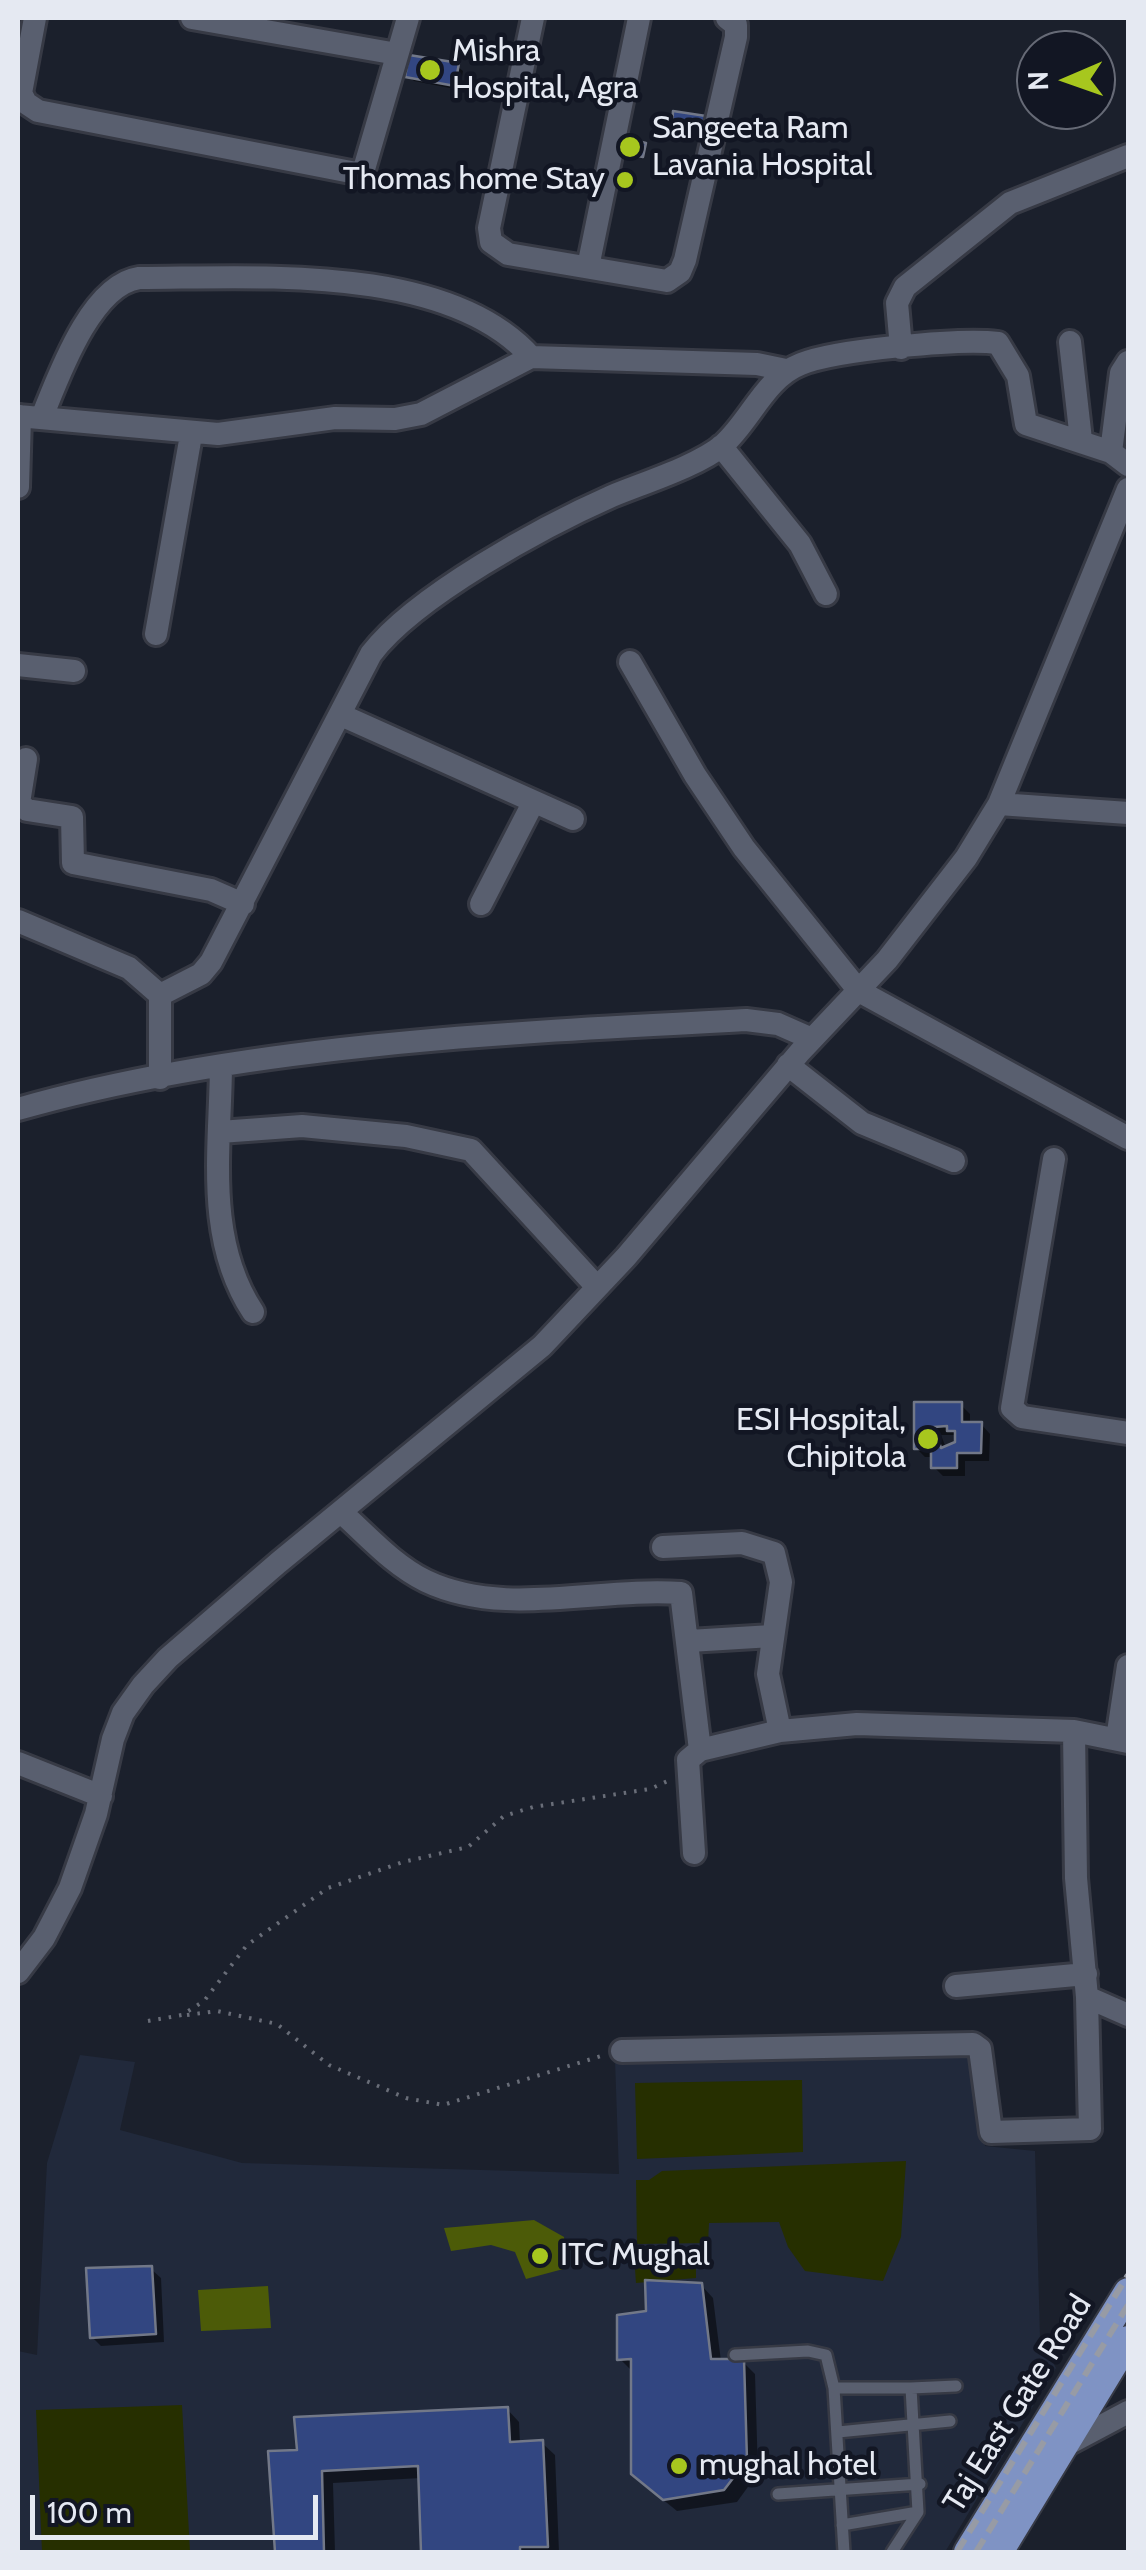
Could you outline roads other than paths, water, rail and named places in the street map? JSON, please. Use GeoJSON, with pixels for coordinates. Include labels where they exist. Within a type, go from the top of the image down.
{"type":"FeatureCollection","features":[{"type":"Feature","properties":{"kind":"main road","name":"Taj East Gate Road"},"geometry":{"type":"LineString","coordinates":[[968,2552],[1128,2292]]}},
{"type":"Feature","properties":{"kind":"main road"},"geometry":{"type":"LineString","coordinates":[[999,2552],[1128,2340]]}},
{"type":"Feature","properties":{"kind":"street"},"geometry":{"type":"LineString","coordinates":[[36,18],[22,93],[26,103],[38,111],[356,173],[364,169],[408,18]]}},
{"type":"Feature","properties":{"kind":"street"},"geometry":{"type":"LineString","coordinates":[[192,18],[398,54]]}},
{"type":"Feature","properties":{"kind":"street"},"geometry":{"type":"LineString","coordinates":[[532,18],[489,228],[490,242],[508,254],[667,281],[680,272],[736,36],[736,25],[727,18]]}},
{"type":"Feature","properties":{"kind":"street"},"geometry":{"type":"LineString","coordinates":[[588,267],[639,18]]}},
{"type":"Feature","properties":{"kind":"street"},"geometry":{"type":"LineString","coordinates":[[901,348],[897,303],[905,287],[1010,203],[1128,156]]}},
{"type":"Feature","properties":{"kind":"street"},"geometry":{"type":"LineString","coordinates":[[18,487],[27,416],[95,308],[121,280],[316,281],[438,302],[489,320],[531,357]]}},
{"type":"Feature","properties":{"kind":"street"},"geometry":{"type":"LineString","coordinates":[[1070,342],[1081,440]]}},
{"type":"Feature","properties":{"kind":"street"},"geometry":{"type":"LineString","coordinates":[[27,416],[191,435],[335,418],[395,419],[422,414],[531,357],[757,364],[786,370],[828,356],[998,343],[1018,376],[1026,424],[1081,440],[1120,458],[1121,373],[1128,362]]}},
{"type":"Feature","properties":{"kind":"street"},"geometry":{"type":"LineString","coordinates":[[160,995],[200,974],[243,904],[370,654],[401,622],[492,562],[593,504],[722,446],[786,370]]}},
{"type":"Feature","properties":{"kind":"street"},"geometry":{"type":"LineString","coordinates":[[156,634],[191,435]]}},
{"type":"Feature","properties":{"kind":"street"},"geometry":{"type":"LineString","coordinates":[[722,446],[800,544],[826,594]]}},
{"type":"Feature","properties":{"kind":"street"},"geometry":{"type":"LineString","coordinates":[[18,1972],[44,1938],[70,1888],[101,1796],[113,1739],[123,1713],[143,1685],[182,1646],[542,1346],[858,990],[966,858],[999,804],[1128,489]]}},
{"type":"Feature","properties":{"kind":"street"},"geometry":{"type":"LineString","coordinates":[[630,662],[695,775],[744,848],[858,990],[1128,1138]]}},
{"type":"Feature","properties":{"kind":"street"},"geometry":{"type":"LineString","coordinates":[[18,665],[74,672]]}},
{"type":"Feature","properties":{"kind":"street"},"geometry":{"type":"LineString","coordinates":[[341,715],[573,819]]}},
{"type":"Feature","properties":{"kind":"street"},"geometry":{"type":"LineString","coordinates":[[26,759],[19,803],[27,810],[72,817],[76,830],[73,863],[211,890],[243,904]]}},
{"type":"Feature","properties":{"kind":"street"},"geometry":{"type":"LineString","coordinates":[[481,904],[533,803]]}},
{"type":"Feature","properties":{"kind":"street"},"geometry":{"type":"LineString","coordinates":[[999,804],[1128,813]]}},
{"type":"Feature","properties":{"kind":"street"},"geometry":{"type":"LineString","coordinates":[[18,921],[142,974],[160,995],[160,1078]]}},
{"type":"Feature","properties":{"kind":"street"},"geometry":{"type":"LineString","coordinates":[[18,1109],[221,1067],[518,1034],[746,1020],[778,1024],[812,1038]]}},
{"type":"Feature","properties":{"kind":"street"},"geometry":{"type":"LineString","coordinates":[[788,1065],[862,1122],[954,1161]]}},
{"type":"Feature","properties":{"kind":"street"},"geometry":{"type":"LineString","coordinates":[[221,1067],[220,1237],[228,1268],[252,1312]]}},
{"type":"Feature","properties":{"kind":"street"},"geometry":{"type":"LineString","coordinates":[[220,1132],[302,1126],[406,1136],[471,1150],[598,1287]]}},
{"type":"Feature","properties":{"kind":"street"},"geometry":{"type":"LineString","coordinates":[[1054,1159],[1012,1408],[1022,1416],[1128,1433]]}},
{"type":"Feature","properties":{"kind":"street"},"geometry":{"type":"LineString","coordinates":[[341,1512],[410,1572],[454,1591],[522,1598],[681,1593],[700,1750]]}},
{"type":"Feature","properties":{"kind":"street"},"geometry":{"type":"LineString","coordinates":[[663,1547],[742,1543],[774,1554],[781,1582],[768,1674],[780,1732]]}},
{"type":"Feature","properties":{"kind":"street"},"geometry":{"type":"LineString","coordinates":[[689,1641],[772,1636]]}},
{"type":"Feature","properties":{"kind":"street"},"geometry":{"type":"LineString","coordinates":[[694,1853],[689,1756],[700,1750],[780,1732],[895,1724],[1074,1732],[1123,1741],[1128,1666]]}},
{"type":"Feature","properties":{"kind":"street"},"geometry":{"type":"LineString","coordinates":[[622,2051],[973,2044],[980,2049],[992,2132],[1086,2130],[1092,2120],[1076,1878],[1074,1732]]}},
{"type":"Feature","properties":{"kind":"street"},"geometry":{"type":"LineString","coordinates":[[18,1763],[101,1796]]}},
{"type":"Feature","properties":{"kind":"street"},"geometry":{"type":"LineString","coordinates":[[956,1986],[1086,1986],[1128,2015]]}},
{"type":"Feature","properties":{"kind":"street"},"geometry":{"type":"LineString","coordinates":[[1064,2446],[1126,2416]]}},
{"type":"Feature","properties":{"kind":"lane"},"geometry":{"type":"LineString","coordinates":[[735,2355],[818,2352],[830,2363],[844,2552]]}},
{"type":"Feature","properties":{"kind":"lane"},"geometry":{"type":"LineString","coordinates":[[834,2388],[956,2386]]}},
{"type":"Feature","properties":{"kind":"lane"},"geometry":{"type":"LineString","coordinates":[[892,2552],[918,2512],[920,2484],[910,2388]]}},
{"type":"Feature","properties":{"kind":"lane"},"geometry":{"type":"LineString","coordinates":[[838,2432],[950,2421]]}},
{"type":"Feature","properties":{"kind":"lane"},"geometry":{"type":"LineString","coordinates":[[778,2494],[920,2484]]}},
{"type":"Feature","properties":{"kind":"lane"},"geometry":{"type":"LineString","coordinates":[[842,2525],[918,2512]]}},
{"type":"Feature","properties":{"kind":"railway"},"geometry":{"type":"LineString","coordinates":[[957,2552],[1128,2275]]}},
{"type":"Feature","properties":{"kind":"railway"},"geometry":{"type":"LineString","coordinates":[[976,2552],[1128,2305]]}},
{"type":"Feature","properties":{"kind":"place","name":"Mishra Hospital, Agra"},"geometry":{"type":"Point","coordinates":[430,70]}},
{"type":"Feature","properties":{"kind":"place","name":"Sangeeta Ram Lavania Hospital"},"geometry":{"type":"Point","coordinates":[630,147]}},
{"type":"Feature","properties":{"kind":"place","name":"Thomas home Stay"},"geometry":{"type":"Point","coordinates":[625,180]}},
{"type":"Feature","properties":{"kind":"place","name":"ESI Hospital, Chipitola"},"geometry":{"type":"Point","coordinates":[928,1439]}},
{"type":"Feature","properties":{"kind":"place","name":"ITC Mughal"},"geometry":{"type":"Point","coordinates":[540,2256]}},
{"type":"Feature","properties":{"kind":"place","name":"mughal hotel"},"geometry":{"type":"Point","coordinates":[679,2466]}}]}
